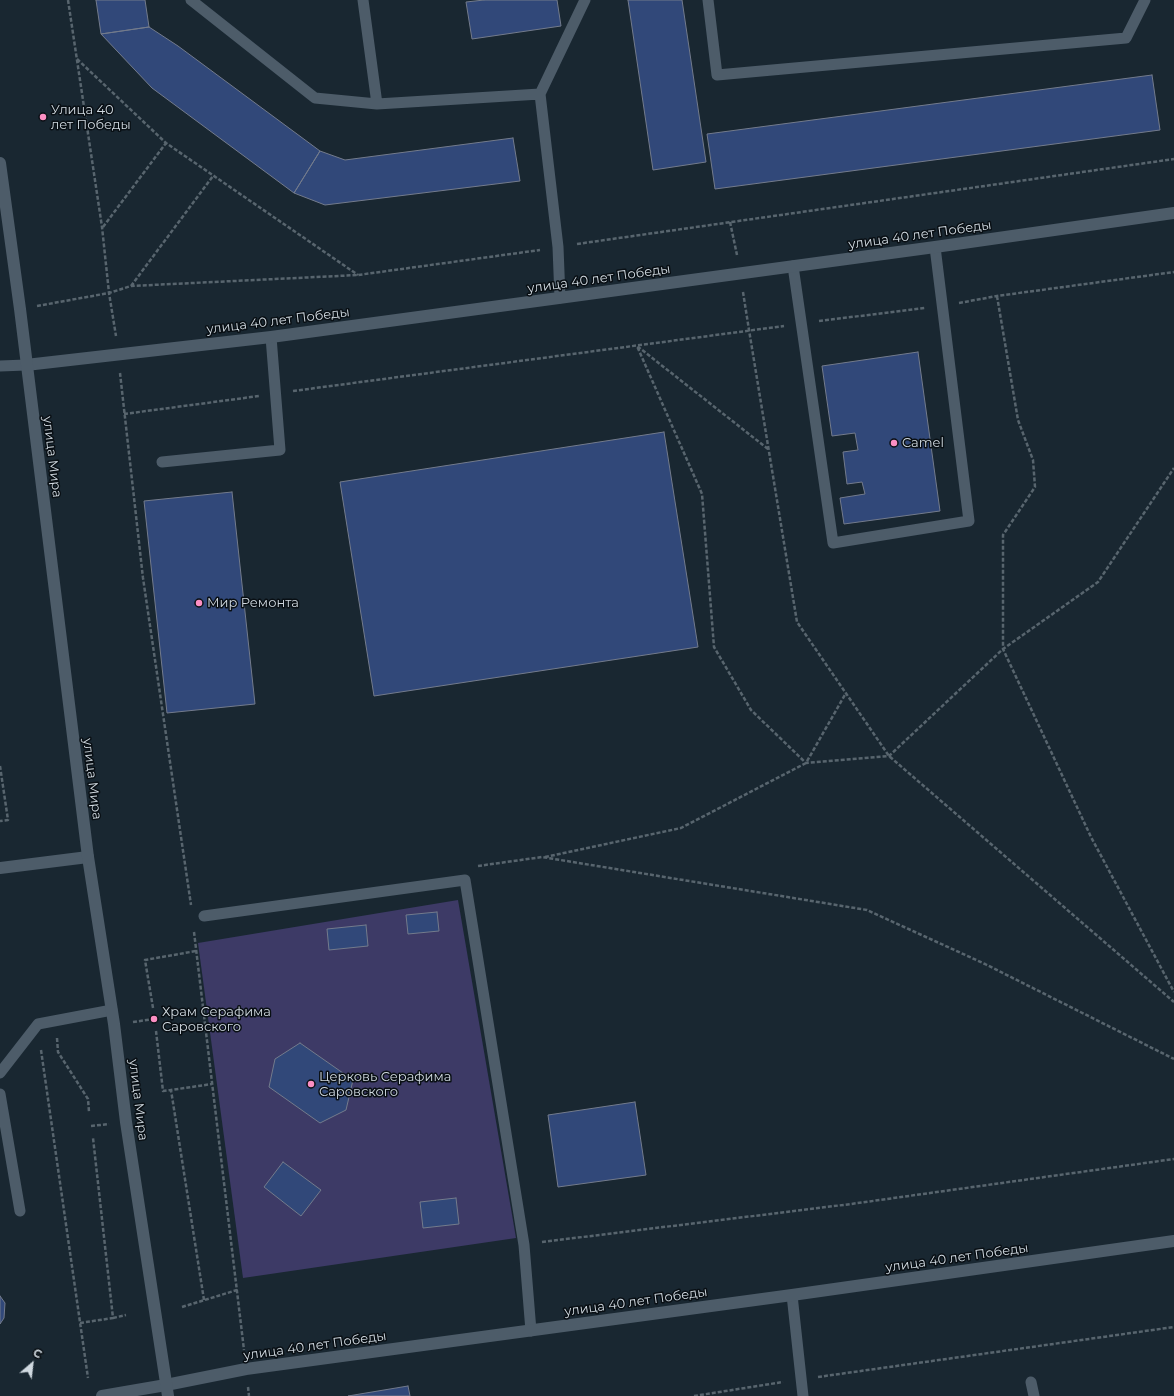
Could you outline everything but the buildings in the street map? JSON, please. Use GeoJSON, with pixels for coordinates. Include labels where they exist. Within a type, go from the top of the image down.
{"type":"FeatureCollection","features":[{"type":"Feature","properties":{"kind":"street","name":"улица Мира"},"geometry":{"type":"LineString","coordinates":[[0,164],[20,309],[88,857],[112,1010],[126,1122],[167,1390]]}},
{"type":"Feature","properties":{"kind":"street","name":"улица 40 лет Победы"},"geometry":{"type":"LineString","coordinates":[[26,365],[271,337],[1174,213]]}},
{"type":"Feature","properties":{"kind":"street"},"geometry":{"type":"LineString","coordinates":[[0,868],[88,857]]}},
{"type":"Feature","properties":{"kind":"street","name":"улица 40 лет Победы"},"geometry":{"type":"LineString","coordinates":[[102,1396],[167,1390],[246,1369],[531,1331],[1174,1241]]}},
{"type":"Feature","properties":{"kind":"lane"},"geometry":{"type":"LineString","coordinates":[[191,0],[315,98],[377,104],[540,94]]}},
{"type":"Feature","properties":{"kind":"lane"},"geometry":{"type":"LineString","coordinates":[[363,0],[377,104]]}},
{"type":"Feature","properties":{"kind":"lane"},"geometry":{"type":"LineString","coordinates":[[560,298],[558,247],[540,94],[585,0]]}},
{"type":"Feature","properties":{"kind":"lane"},"geometry":{"type":"LineString","coordinates":[[708,0],[717,75],[1126,38],[1145,0]]}},
{"type":"Feature","properties":{"kind":"lane"},"geometry":{"type":"LineString","coordinates":[[793,266],[833,544],[968,521],[935,247]]}},
{"type":"Feature","properties":{"kind":"lane"},"geometry":{"type":"LineString","coordinates":[[162,462],[280,450],[271,337]]}},
{"type":"Feature","properties":{"kind":"lane"},"geometry":{"type":"LineString","coordinates":[[0,366],[26,365]]}},
{"type":"Feature","properties":{"kind":"lane"},"geometry":{"type":"LineString","coordinates":[[204,916],[465,880],[524,1245],[531,1331]]}},
{"type":"Feature","properties":{"kind":"lane"},"geometry":{"type":"LineString","coordinates":[[0,1073],[38,1024],[112,1010]]}},
{"type":"Feature","properties":{"kind":"lane"},"geometry":{"type":"LineString","coordinates":[[0,1094],[20,1211]]}},
{"type":"Feature","properties":{"kind":"lane"},"geometry":{"type":"LineString","coordinates":[[792,1295],[803,1396]]}},
{"type":"Feature","properties":{"kind":"lane"},"geometry":{"type":"LineString","coordinates":[[1031,1382],[1034,1396]]}},
{"type":"Feature","properties":{"kind":"path"},"geometry":{"type":"LineString","coordinates":[[68,0],[102,227],[109,293],[119,354],[124,414],[143,578],[191,906],[199,905]]}},
{"type":"Feature","properties":{"kind":"path"},"geometry":{"type":"LineString","coordinates":[[76,59],[166,143],[358,275]]}},
{"type":"Feature","properties":{"kind":"path"},"geometry":{"type":"LineString","coordinates":[[102,227],[166,143]]}},
{"type":"Feature","properties":{"kind":"path"},"geometry":{"type":"LineString","coordinates":[[20,309],[109,293],[131,286],[358,275],[1174,159]]}},
{"type":"Feature","properties":{"kind":"path"},"geometry":{"type":"LineString","coordinates":[[131,286],[213,176]]}},
{"type":"Feature","properties":{"kind":"path"},"geometry":{"type":"LineString","coordinates":[[124,414],[749,330],[942,306],[997,296],[1174,272]]}},
{"type":"Feature","properties":{"kind":"path"},"geometry":{"type":"LineString","coordinates":[[997,296],[1018,420],[1033,460],[1035,487],[1003,535],[1003,649],[1091,838],[1174,992]]}},
{"type":"Feature","properties":{"kind":"path"},"geometry":{"type":"LineString","coordinates":[[749,330],[797,622],[889,756],[1174,1002]]}},
{"type":"Feature","properties":{"kind":"path"},"geometry":{"type":"LineString","coordinates":[[637,346],[768,449]]}},
{"type":"Feature","properties":{"kind":"path"},"geometry":{"type":"LineString","coordinates":[[637,346],[702,494],[714,647],[751,710],[806,763]]}},
{"type":"Feature","properties":{"kind":"path"},"geometry":{"type":"LineString","coordinates":[[472,867],[542,857],[681,828],[806,763],[889,756],[1003,649],[1098,582],[1174,468]]}},
{"type":"Feature","properties":{"kind":"path"},"geometry":{"type":"LineString","coordinates":[[806,763],[846,693]]}},
{"type":"Feature","properties":{"kind":"path"},"geometry":{"type":"LineString","coordinates":[[0,766],[8,820],[0,821]]}},
{"type":"Feature","properties":{"kind":"path"},"geometry":{"type":"LineString","coordinates":[[542,857],[866,910],[985,964],[1174,1059]]}},
{"type":"Feature","properties":{"kind":"path"},"geometry":{"type":"LineString","coordinates":[[194,928],[249,1396]]}},
{"type":"Feature","properties":{"kind":"path"},"geometry":{"type":"LineString","coordinates":[[153,1008],[145,960],[196,951]]}},
{"type":"Feature","properties":{"kind":"path"},"geometry":{"type":"LineString","coordinates":[[56,1020],[58,1052],[88,1099],[89,1112]]}},
{"type":"Feature","properties":{"kind":"path"},"geometry":{"type":"LineString","coordinates":[[38,1024],[88,1378]]}},
{"type":"Feature","properties":{"kind":"path"},"geometry":{"type":"LineString","coordinates":[[156,1031],[163,1091],[212,1084]]}},
{"type":"Feature","properties":{"kind":"path"},"geometry":{"type":"LineString","coordinates":[[171,1090],[204,1300]]}},
{"type":"Feature","properties":{"kind":"path"},"geometry":{"type":"LineString","coordinates":[[92,1138],[113,1318]]}},
{"type":"Feature","properties":{"kind":"path"},"geometry":{"type":"LineString","coordinates":[[524,1245],[851,1204],[1174,1159]]}},
{"type":"Feature","properties":{"kind":"path"},"geometry":{"type":"LineString","coordinates":[[182,1307],[237,1290]]}},
{"type":"Feature","properties":{"kind":"path"},"geometry":{"type":"LineString","coordinates":[[80,1322],[126,1315]]}},
{"type":"Feature","properties":{"kind":"path"},"geometry":{"type":"LineString","coordinates":[[694,1396],[1174,1327]]}},
{"type":"Feature","properties":{"kind":"shaded area"},"geometry":{"type":"Polygon","coordinates":[[[458,900],[516,1238],[243,1278],[198,943],[458,900]]]}},
{"type":"Feature","properties":{"kind":"place","name":"Улица 40 лет Победы"},"geometry":{"type":"Point","coordinates":[43,117]}},
{"type":"Feature","properties":{"kind":"place","name":"Camel"},"geometry":{"type":"Point","coordinates":[894,443]}},
{"type":"Feature","properties":{"kind":"place","name":"Мир Ремонта"},"geometry":{"type":"Point","coordinates":[199,603]}},
{"type":"Feature","properties":{"kind":"place","name":"Храм Серафима Саровского"},"geometry":{"type":"Point","coordinates":[154,1019]}},
{"type":"Feature","properties":{"kind":"place","name":"Церковь Серафима Саровского"},"geometry":{"type":"Point","coordinates":[311,1084]}}]}
